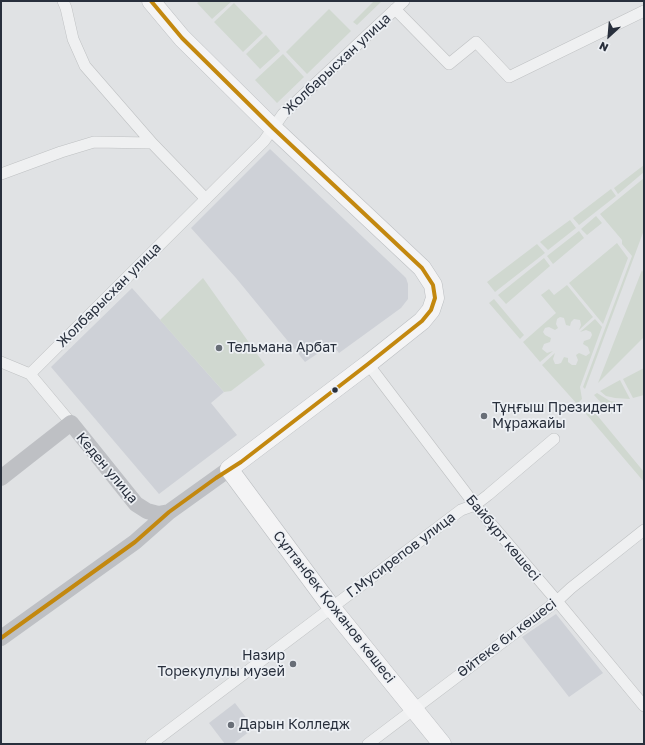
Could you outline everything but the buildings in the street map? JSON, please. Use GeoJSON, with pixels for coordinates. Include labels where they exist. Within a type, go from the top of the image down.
{"type":"FeatureCollection","features":[{"type":"Feature","properties":{"kind":"main road"},"geometry":{"type":"LineString","coordinates":[[1,638],[135,542],[169,512],[229,469],[368,364],[422,321],[431,310],[435,298],[432,284],[422,268],[273,128],[182,38],[150,1]]}},
{"type":"Feature","properties":{"kind":"main road"},"geometry":{"type":"LineString","coordinates":[[1,478],[71,423]]}},
{"type":"Feature","properties":{"kind":"main road","name":"Кеден улица"},"geometry":{"type":"LineString","coordinates":[[71,423],[136,504],[147,511],[158,514],[169,512]]}},
{"type":"Feature","properties":{"kind":"main road","name":"Сұлтанбек Қожанов көшесі"},"geometry":{"type":"LineString","coordinates":[[229,469],[332,608],[442,744]]}},
{"type":"Feature","properties":{"kind":"street"},"geometry":{"type":"LineString","coordinates":[[63,1],[73,39],[84,66],[152,143],[206,199]]}},
{"type":"Feature","properties":{"kind":"street","name":"Жолбарысхан улица"},"geometry":{"type":"LineString","coordinates":[[30,374],[264,141],[283,114],[404,1]]}},
{"type":"Feature","properties":{"kind":"street"},"geometry":{"type":"LineString","coordinates":[[395,10],[449,64],[476,42],[509,77],[644,11]]}},
{"type":"Feature","properties":{"kind":"street"},"geometry":{"type":"LineString","coordinates":[[1,174],[61,152],[94,142],[152,143]]}},
{"type":"Feature","properties":{"kind":"street"},"geometry":{"type":"LineString","coordinates":[[1,362],[30,374],[71,423]]}},
{"type":"Feature","properties":{"kind":"street","name":"Байбұрт көшесі"},"geometry":{"type":"LineString","coordinates":[[368,364],[474,505],[557,601],[644,706]]}},
{"type":"Feature","properties":{"kind":"street","name":"Г.Мусирепов улица"},"geometry":{"type":"LineString","coordinates":[[151,744],[461,510],[474,505],[488,495],[554,439]]}},
{"type":"Feature","properties":{"kind":"street","name":"Әйтеке би көшесі"},"geometry":{"type":"LineString","coordinates":[[368,744],[557,601],[571,588],[644,530]]}},
{"type":"Feature","properties":{"kind":"shaded area"},"geometry":{"type":"Polygon","coordinates":[[[200,1],[232,1],[212,19],[197,3],[200,1]]]}},
{"type":"Feature","properties":{"kind":"shaded area"},"geometry":{"type":"Polygon","coordinates":[[[374,1],[382,1],[357,25],[353,22],[374,1]]]}},
{"type":"Feature","properties":{"kind":"shaded area"},"geometry":{"type":"Polygon","coordinates":[[[234,3],[263,33],[243,52],[214,22],[234,3]]]}},
{"type":"Feature","properties":{"kind":"shaded area"},"geometry":{"type":"Polygon","coordinates":[[[329,9],[351,31],[307,74],[286,52],[329,9]]]}},
{"type":"Feature","properties":{"kind":"shaded area"},"geometry":{"type":"Polygon","coordinates":[[[266,35],[280,51],[260,69],[246,54],[266,35]]]}},
{"type":"Feature","properties":{"kind":"shaded area"},"geometry":{"type":"Polygon","coordinates":[[[283,54],[304,77],[277,103],[255,80],[283,54]]]}},
{"type":"Feature","properties":{"kind":"shaded area"},"geometry":{"type":"Polygon","coordinates":[[[270,149],[403,275],[408,284],[408,299],[401,308],[339,353],[332,344],[305,362],[236,278],[191,228],[270,149]]]}},
{"type":"Feature","properties":{"kind":"shaded area"},"geometry":{"type":"Polygon","coordinates":[[[644,165],[644,172],[618,194],[614,188],[644,165]]]}},
{"type":"Feature","properties":{"kind":"shaded area"},"geometry":{"type":"Polygon","coordinates":[[[644,178],[644,230],[585,389],[583,387],[632,256],[622,244],[622,240],[600,214],[644,178]]]}},
{"type":"Feature","properties":{"kind":"shaded area"},"geometry":{"type":"Polygon","coordinates":[[[611,189],[616,196],[579,225],[573,218],[611,189]]]}},
{"type":"Feature","properties":{"kind":"shaded area"},"geometry":{"type":"Polygon","coordinates":[[[596,216],[602,223],[587,235],[581,229],[596,216]]]}},
{"type":"Feature","properties":{"kind":"shaded area"},"geometry":{"type":"Polygon","coordinates":[[[570,220],[576,228],[548,250],[540,242],[570,220]]]}},
{"type":"Feature","properties":{"kind":"shaded area"},"geometry":{"type":"Polygon","coordinates":[[[579,231],[584,238],[553,264],[547,256],[579,231]]]}},
{"type":"Feature","properties":{"kind":"shaded area"},"geometry":{"type":"Polygon","coordinates":[[[617,243],[628,258],[603,324],[569,283],[617,243]]]}},
{"type":"Feature","properties":{"kind":"shaded area"},"geometry":{"type":"Polygon","coordinates":[[[537,244],[545,253],[495,292],[487,282],[537,244]]]}},
{"type":"Feature","properties":{"kind":"shaded area"},"geometry":{"type":"Polygon","coordinates":[[[544,258],[550,266],[506,304],[498,295],[544,258]]]}},
{"type":"Feature","properties":{"kind":"shaded area"},"geometry":{"type":"Polygon","coordinates":[[[642,270],[644,274],[644,337],[598,383],[642,270]]]}},
{"type":"Feature","properties":{"kind":"shaded area","name":"Тельмана Арбат"},"geometry":{"type":"Polygon","coordinates":[[[203,278],[265,365],[231,391],[224,392],[160,320],[203,278]]]}},
{"type":"Feature","properties":{"kind":"shaded area"},"geometry":{"type":"Polygon","coordinates":[[[567,285],[593,317],[579,330],[581,325],[580,320],[574,319],[570,326],[566,325],[564,318],[560,317],[557,319],[556,324],[558,328],[555,330],[549,327],[545,328],[543,332],[551,338],[550,342],[544,344],[542,349],[547,353],[553,351],[540,362],[523,342],[556,313],[541,295],[549,289],[554,295],[567,285]]]}},
{"type":"Feature","properties":{"kind":"shaded area"},"geometry":{"type":"Polygon","coordinates":[[[132,288],[224,392],[211,403],[237,435],[159,494],[51,367],[132,288]]]}},
{"type":"Feature","properties":{"kind":"shaded area"},"geometry":{"type":"Polygon","coordinates":[[[494,299],[524,335],[520,339],[489,303],[494,299]]]}},
{"type":"Feature","properties":{"kind":"shaded area"},"geometry":{"type":"Polygon","coordinates":[[[595,319],[602,327],[580,387],[582,399],[577,404],[542,365],[555,353],[553,359],[555,364],[561,363],[564,357],[568,358],[568,362],[572,365],[576,365],[578,360],[576,355],[579,353],[586,356],[590,353],[588,347],[583,344],[584,341],[590,339],[592,335],[591,332],[586,330],[580,332],[595,319]]]}},
{"type":"Feature","properties":{"kind":"shaded area"},"geometry":{"type":"Polygon","coordinates":[[[644,368],[644,395],[633,398],[623,379],[644,368]]]}},
{"type":"Feature","properties":{"kind":"shaded area"},"geometry":{"type":"Polygon","coordinates":[[[620,380],[630,399],[606,396],[600,391],[620,380]]]}},
{"type":"Feature","properties":{"kind":"shaded area"},"geometry":{"type":"Polygon","coordinates":[[[597,393],[610,401],[624,403],[611,414],[594,395],[597,393]]]}},
{"type":"Feature","properties":{"kind":"shaded area"},"geometry":{"type":"Polygon","coordinates":[[[587,403],[644,472],[644,482],[581,408],[587,403]]]}},
{"type":"Feature","properties":{"kind":"shaded area"},"geometry":{"type":"Polygon","coordinates":[[[556,614],[603,673],[569,697],[522,637],[556,614]]]}},
{"type":"Feature","properties":{"kind":"shaded area","name":"Дарын Колледж"},"geometry":{"type":"Polygon","coordinates":[[[235,703],[254,728],[233,744],[225,744],[209,723],[235,703]]]}},
{"type":"Feature","properties":{"kind":"transit line"},"geometry":{"type":"LineString","coordinates":[[1,638],[135,542],[169,512],[241,462],[368,364],[422,321],[431,310],[435,298],[433,285],[422,268],[273,128],[182,38],[151,1]]}},
{"type":"Feature","properties":{"kind":"place","name":"Тельмана Арбат"},"geometry":{"type":"Point","coordinates":[219,348]}},
{"type":"Feature","properties":{"kind":"place","name":"Тұңғыш Президент Мұражайы"},"geometry":{"type":"Point","coordinates":[484,416]}},
{"type":"Feature","properties":{"kind":"place","name":"Назир Торекулулы музей"},"geometry":{"type":"Point","coordinates":[293,664]}},
{"type":"Feature","properties":{"kind":"place","name":"Дарын Колледж"},"geometry":{"type":"Point","coordinates":[231,725]}}]}
